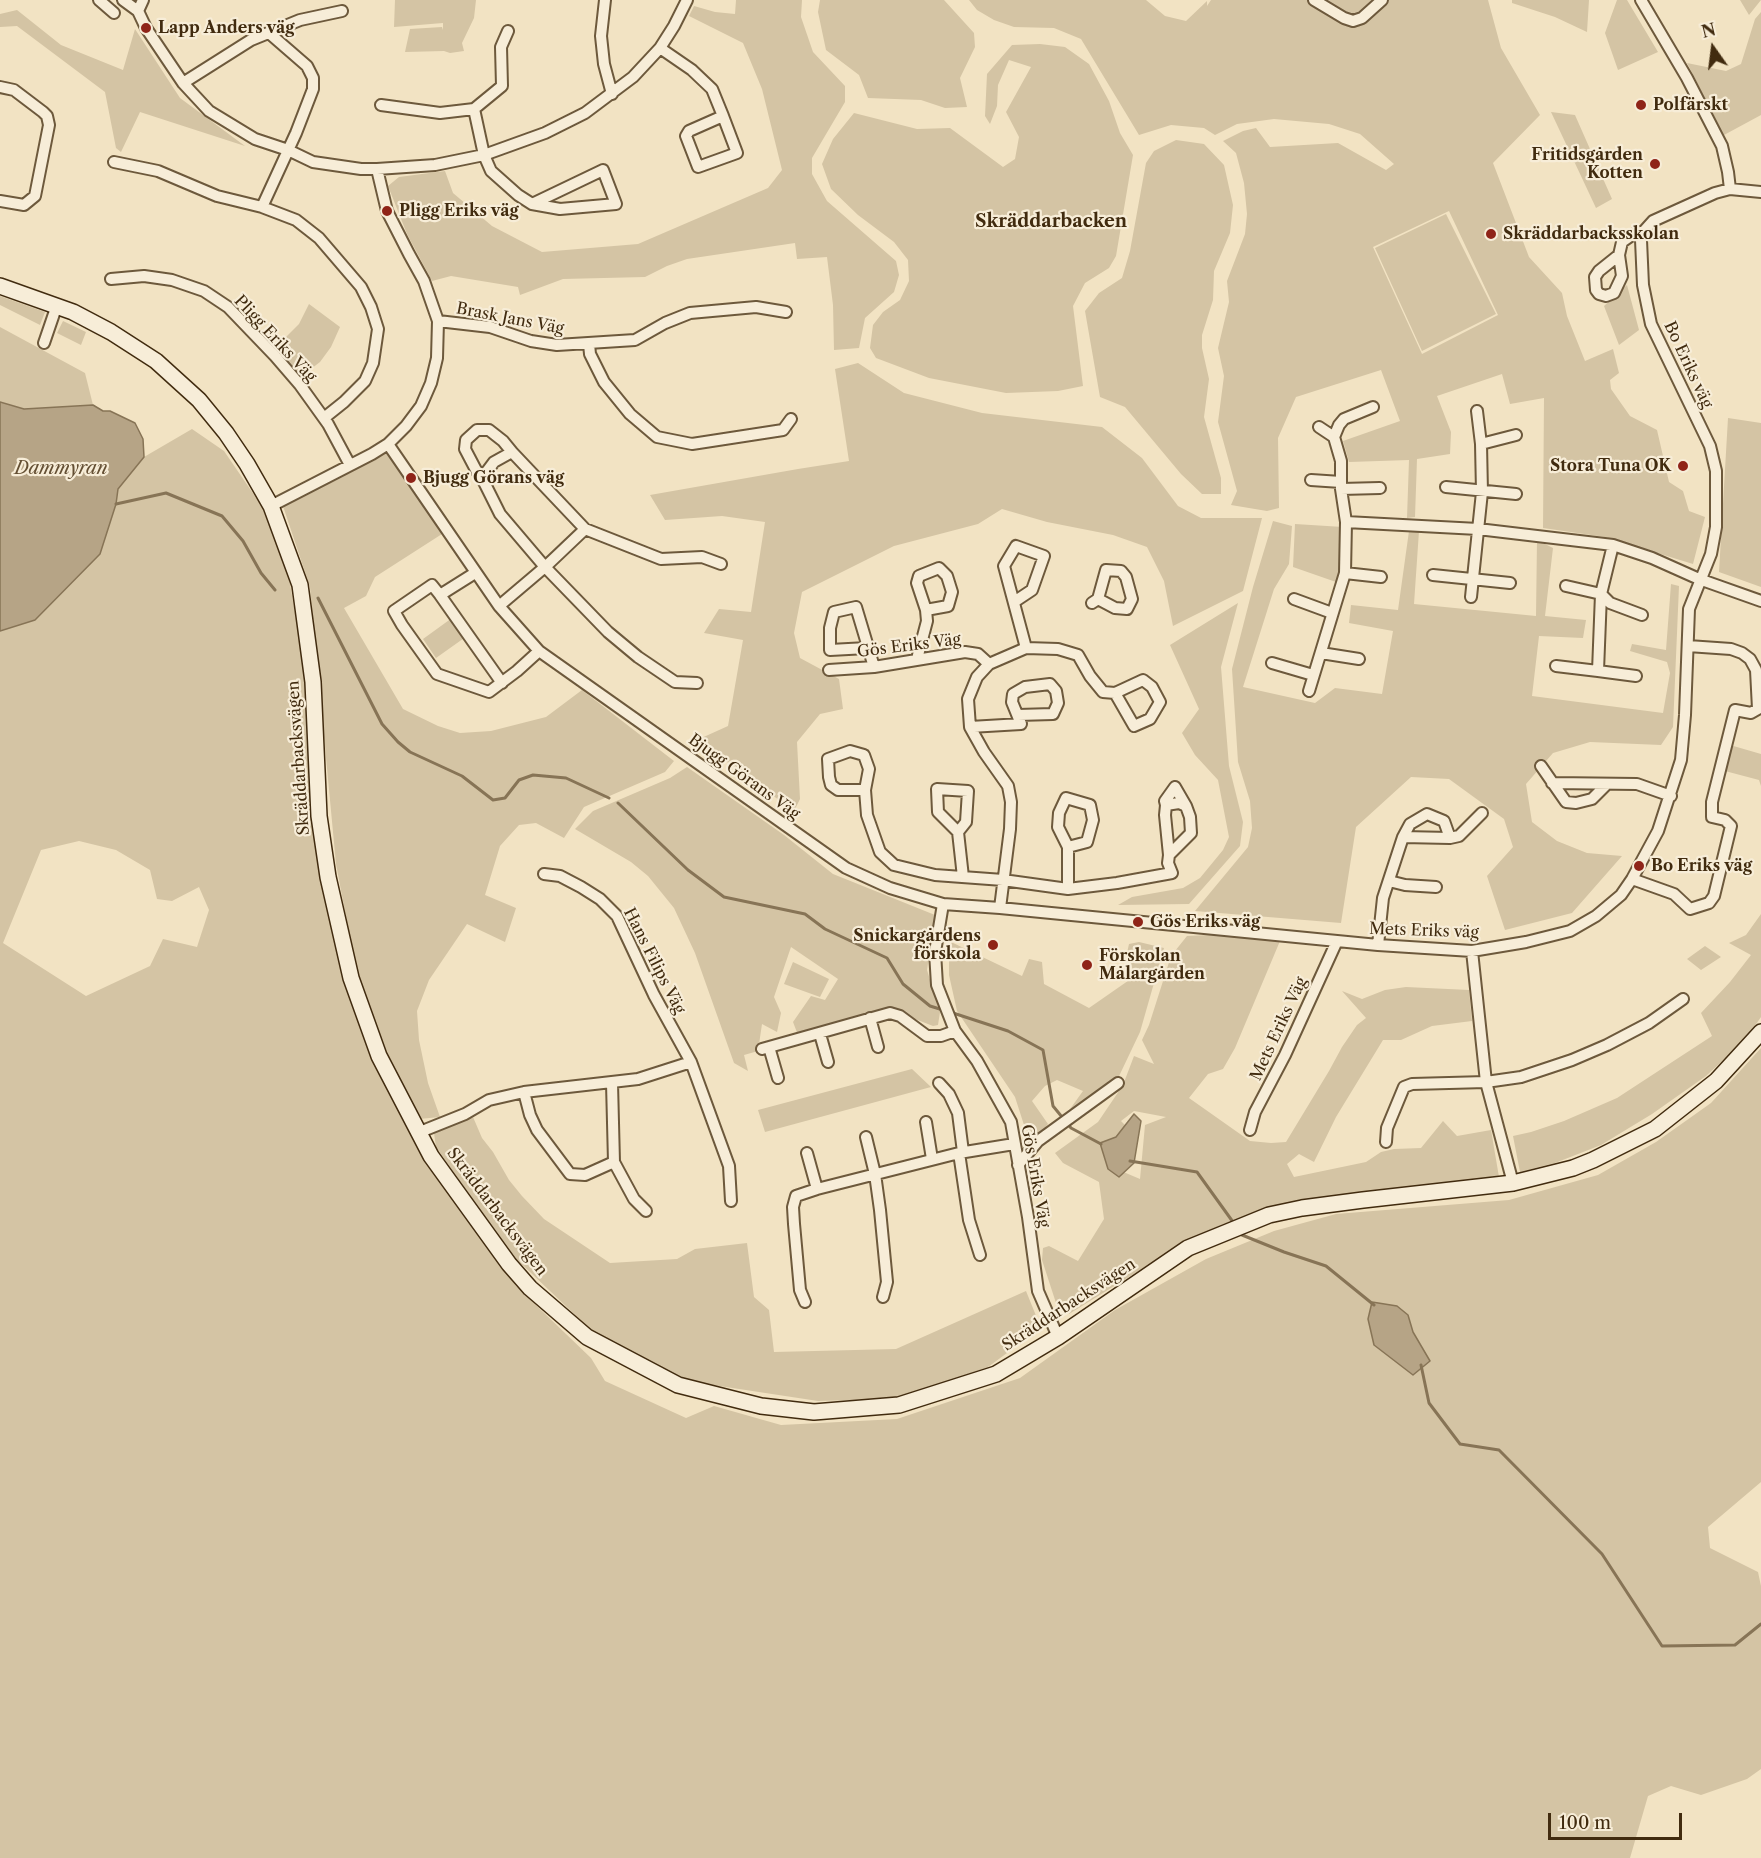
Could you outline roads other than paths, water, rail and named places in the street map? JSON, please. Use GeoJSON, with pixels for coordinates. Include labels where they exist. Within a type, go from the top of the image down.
{"type":"FeatureCollection","features":[{"type":"Feature","properties":{"kind":"street"},"geometry":{"type":"LineString","coordinates":[[99,0],[114,12]]}},
{"type":"Feature","properties":{"kind":"street"},"geometry":{"type":"LineString","coordinates":[[123,0],[139,4],[146,28],[183,83],[209,111],[255,139],[314,162],[361,169],[435,165],[484,155],[545,133],[585,113],[633,77],[660,48],[687,0]]}},
{"type":"Feature","properties":{"kind":"street"},"geometry":{"type":"LineString","coordinates":[[605,0],[601,36],[604,64],[612,94]]}},
{"type":"Feature","properties":{"kind":"street"},"geometry":{"type":"LineString","coordinates":[[1314,0],[1352,21],[1362,18],[1382,0]]}},
{"type":"Feature","properties":{"kind":"street"},"geometry":{"type":"LineString","coordinates":[[1641,0],[1687,78],[1722,146],[1730,189]]}},
{"type":"Feature","properties":{"kind":"street"},"geometry":{"type":"LineString","coordinates":[[183,83],[251,40],[300,20],[342,10]]}},
{"type":"Feature","properties":{"kind":"street"},"geometry":{"type":"LineString","coordinates":[[381,105],[440,113],[474,109],[502,86],[501,47],[508,31]]}},
{"type":"Feature","properties":{"kind":"street"},"geometry":{"type":"LineString","coordinates":[[262,207],[313,89],[313,78],[307,66],[269,33]]}},
{"type":"Feature","properties":{"kind":"street"},"geometry":{"type":"LineString","coordinates":[[660,48],[692,70],[712,89],[723,116],[736,153],[698,167],[686,136],[689,131],[723,116]]}},
{"type":"Feature","properties":{"kind":"street"},"geometry":{"type":"LineString","coordinates":[[0,87],[14,90],[43,112],[48,116],[49,125],[35,196],[24,205],[0,201]]}},
{"type":"Feature","properties":{"kind":"street"},"geometry":{"type":"LineString","coordinates":[[474,109],[484,155],[491,171],[518,195],[532,204],[560,209],[616,204],[603,170],[532,204]]}},
{"type":"Feature","properties":{"kind":"street"},"geometry":{"type":"LineString","coordinates":[[114,162],[158,171],[217,196],[262,207],[296,219],[320,238],[362,287],[378,329],[374,363],[365,381],[324,418]]}},
{"type":"Feature","properties":{"kind":"street"},"geometry":{"type":"LineString","coordinates":[[271,506],[388,444],[421,406],[431,383],[437,358],[438,321],[424,281],[387,211],[377,169]]}},
{"type":"Feature","properties":{"kind":"street"},"geometry":{"type":"LineString","coordinates":[[1619,255],[1622,242],[1644,231],[1653,221],[1715,193],[1730,189],[1761,192]]}},
{"type":"Feature","properties":{"kind":"street","name":"Bo Eriks väg"},"geometry":{"type":"LineString","coordinates":[[1578,926],[1596,916],[1621,895],[1658,831],[1671,796],[1681,760],[1689,609],[1699,579],[1711,554],[1716,527],[1716,471],[1710,446],[1651,324],[1643,285],[1641,240],[1644,231]]}},
{"type":"Feature","properties":{"kind":"street","name":"Pligg Eriks Väg"},"geometry":{"type":"LineString","coordinates":[[111,279],[144,276],[172,280],[204,291],[228,307],[275,356],[324,418],[350,465]]}},
{"type":"Feature","properties":{"kind":"street","name":"Skräddarbacksvägen"},"geometry":{"type":"LineString","coordinates":[[0,286],[57,306],[111,332],[156,361],[199,400],[242,456],[271,506],[300,585],[313,682],[319,816],[328,877],[351,978],[379,1056],[438,1165],[509,1264],[530,1288],[587,1336],[678,1385],[761,1406],[814,1412],[899,1405],[996,1374],[1059,1337],[1188,1248],[1269,1215],[1323,1206],[1513,1183],[1573,1168],[1655,1129],[1716,1081],[1761,1032]]}},
{"type":"Feature","properties":{"kind":"street"},"geometry":{"type":"LineString","coordinates":[[44,343],[57,306]]}},
{"type":"Feature","properties":{"kind":"street","name":"Brask Jans Väg"},"geometry":{"type":"LineString","coordinates":[[438,321],[490,327],[531,341],[557,345],[635,340],[665,323],[690,313],[756,307],[786,312]]}},
{"type":"Feature","properties":{"kind":"street"},"geometry":{"type":"LineString","coordinates":[[589,344],[590,354],[604,382],[630,414],[657,437],[692,444],[783,430],[791,419]]}},
{"type":"Feature","properties":{"kind":"street"},"geometry":{"type":"LineString","coordinates":[[1334,437],[1344,420],[1373,407]]}},
{"type":"Feature","properties":{"kind":"street"},"geometry":{"type":"LineString","coordinates":[[1471,597],[1482,492],[1477,411]]}},
{"type":"Feature","properties":{"kind":"street"},"geometry":{"type":"LineString","coordinates":[[1309,691],[1345,573],[1346,522],[1341,485],[1341,461],[1334,437],[1319,426]]}},
{"type":"Feature","properties":{"kind":"street"},"geometry":{"type":"LineString","coordinates":[[697,683],[675,682],[638,657],[608,632],[545,567],[500,513],[465,449],[466,440],[477,430],[489,430],[503,441],[585,529],[661,559],[702,557],[720,564]]}},
{"type":"Feature","properties":{"kind":"street"},"geometry":{"type":"LineString","coordinates":[[1480,444],[1516,435]]}},
{"type":"Feature","properties":{"kind":"street","name":"Bjugg Görans Väg"},"geometry":{"type":"LineString","coordinates":[[388,444],[499,606],[539,651],[846,868],[890,888],[942,904]]}},
{"type":"Feature","properties":{"kind":"street"},"geometry":{"type":"LineString","coordinates":[[482,478],[495,462],[512,452]]}},
{"type":"Feature","properties":{"kind":"street"},"geometry":{"type":"LineString","coordinates":[[1311,480],[1380,488]]}},
{"type":"Feature","properties":{"kind":"street"},"geometry":{"type":"LineString","coordinates":[[1446,487],[1516,494]]}},
{"type":"Feature","properties":{"kind":"street"},"geometry":{"type":"LineString","coordinates":[[1346,522],[1478,529],[1613,545],[1761,601]]}},
{"type":"Feature","properties":{"kind":"street"},"geometry":{"type":"LineString","coordinates":[[499,606],[585,529]]}},
{"type":"Feature","properties":{"kind":"street"},"geometry":{"type":"LineString","coordinates":[[1598,670],[1601,594],[1613,545]]}},
{"type":"Feature","properties":{"kind":"street"},"geometry":{"type":"LineString","coordinates":[[1014,602],[1032,590],[1044,556],[1016,546],[1004,566],[1026,648]]}},
{"type":"Feature","properties":{"kind":"street"},"geometry":{"type":"LineString","coordinates":[[440,595],[475,573]]}},
{"type":"Feature","properties":{"kind":"street"},"geometry":{"type":"LineString","coordinates":[[1345,573],[1381,577]]}},
{"type":"Feature","properties":{"kind":"street"},"geometry":{"type":"LineString","coordinates":[[1434,575],[1510,583]]}},
{"type":"Feature","properties":{"kind":"street"},"geometry":{"type":"LineString","coordinates":[[502,683],[432,585],[394,611],[437,674],[489,692],[502,683],[539,651]]}},
{"type":"Feature","properties":{"kind":"street"},"geometry":{"type":"LineString","coordinates":[[1566,586],[1601,594],[1610,603],[1642,615]]}},
{"type":"Feature","properties":{"kind":"street"},"geometry":{"type":"LineString","coordinates":[[1294,599],[1332,613]]}},
{"type":"Feature","properties":{"kind":"street","name":"Gös Eriks Väg"},"geometry":{"type":"LineString","coordinates":[[867,648],[830,650],[830,628],[834,612],[856,607],[874,666]]}},
{"type":"Feature","properties":{"kind":"street","name":"Gös Eriks Väg"},"geometry":{"type":"LineString","coordinates":[[917,659],[927,621],[926,610]]}},
{"type":"Feature","properties":{"kind":"street"},"geometry":{"type":"LineString","coordinates":[[1632,879],[1674,894],[1690,909],[1708,903],[1714,896],[1731,826],[1725,820],[1712,818],[1712,802],[1735,710],[1751,713],[1758,709],[1756,670],[1750,659],[1731,649],[1688,646]]}},
{"type":"Feature","properties":{"kind":"street"},"geometry":{"type":"LineString","coordinates":[[1000,908],[1011,802],[1008,786],[970,727],[968,699],[977,677],[989,664],[1026,648],[1058,649],[1078,656],[1103,692],[1115,693],[1143,680],[1152,687],[1160,702],[1150,719],[1134,726],[1115,693]]}},
{"type":"Feature","properties":{"kind":"street","name":"Gös Eriks Väg"},"geometry":{"type":"LineString","coordinates":[[829,670],[874,666],[965,652],[978,654],[989,664]]}},
{"type":"Feature","properties":{"kind":"street"},"geometry":{"type":"LineString","coordinates":[[1321,653],[1359,659]]}},
{"type":"Feature","properties":{"kind":"street"},"geometry":{"type":"LineString","coordinates":[[1272,663],[1312,675]]}},
{"type":"Feature","properties":{"kind":"street"},"geometry":{"type":"LineString","coordinates":[[1556,666],[1636,676]]}},
{"type":"Feature","properties":{"kind":"street"},"geometry":{"type":"LineString","coordinates":[[970,727],[1021,724],[1018,715]]}},
{"type":"Feature","properties":{"kind":"street"},"geometry":{"type":"LineString","coordinates":[[865,790],[838,790],[831,785],[828,759],[850,751],[864,755],[869,769],[865,790],[867,815],[880,852],[894,865],[935,875],[1003,880],[1068,889],[1172,873],[1168,863],[1165,801],[1175,787],[1190,817],[1191,833],[1169,855]]}},
{"type":"Feature","properties":{"kind":"street"},"geometry":{"type":"LineString","coordinates":[[1541,766],[1566,802],[1576,803],[1592,799],[1607,784]]}},
{"type":"Feature","properties":{"kind":"street"},"geometry":{"type":"LineString","coordinates":[[1552,783],[1637,784],[1671,796]]}},
{"type":"Feature","properties":{"kind":"street"},"geometry":{"type":"LineString","coordinates":[[1068,847],[1087,842],[1093,820],[1090,805],[1066,798],[1059,813],[1058,827],[1068,847],[1068,889]]}},
{"type":"Feature","properties":{"kind":"street"},"geometry":{"type":"LineString","coordinates":[[1166,805],[1179,803],[1186,806]]}},
{"type":"Feature","properties":{"kind":"street"},"geometry":{"type":"LineString","coordinates":[[1403,837],[1450,838],[1459,836],[1482,813]]}},
{"type":"Feature","properties":{"kind":"street"},"geometry":{"type":"LineString","coordinates":[[1378,945],[1383,898],[1403,837],[1410,824],[1427,814],[1444,821],[1450,838]]}},
{"type":"Feature","properties":{"kind":"street"},"geometry":{"type":"LineString","coordinates":[[957,832],[963,877]]}},
{"type":"Feature","properties":{"kind":"street","name":"Hans Filips Väg"},"geometry":{"type":"LineString","coordinates":[[544,874],[560,876],[581,887],[600,899],[617,916],[654,995],[691,1062],[729,1166],[731,1201]]}},
{"type":"Feature","properties":{"kind":"street"},"geometry":{"type":"LineString","coordinates":[[1389,881],[1405,885],[1437,887]]}},
{"type":"Feature","properties":{"kind":"street"},"geometry":{"type":"LineString","coordinates":[[942,904],[1028,910],[1336,940]]}},
{"type":"Feature","properties":{"kind":"street","name":"Gös Eriks Väg"},"geometry":{"type":"LineString","coordinates":[[942,904],[935,952],[937,985],[955,1031],[977,1061],[1011,1122],[1038,1291],[1059,1337]]}},
{"type":"Feature","properties":{"kind":"street","name":"Mets Eriks väg"},"geometry":{"type":"LineString","coordinates":[[1336,940],[1472,951],[1526,942],[1570,931],[1578,926]]}},
{"type":"Feature","properties":{"kind":"street","name":"Mets Eriks Väg"},"geometry":{"type":"LineString","coordinates":[[1250,1130],[1255,1112],[1285,1055],[1336,940]]}},
{"type":"Feature","properties":{"kind":"street"},"geometry":{"type":"LineString","coordinates":[[1472,951],[1486,1082],[1513,1183]]}},
{"type":"Feature","properties":{"kind":"street"},"geometry":{"type":"LineString","coordinates":[[1386,1142],[1387,1128],[1404,1087],[1412,1084],[1486,1082],[1521,1077],[1590,1053],[1649,1023],[1683,999]]}},
{"type":"Feature","properties":{"kind":"street"},"geometry":{"type":"LineString","coordinates":[[778,1078],[766,1048],[890,1012],[900,1016],[927,1036],[941,1036],[955,1031]]}},
{"type":"Feature","properties":{"kind":"street"},"geometry":{"type":"LineString","coordinates":[[870,1018],[878,1047]]}},
{"type":"Feature","properties":{"kind":"street"},"geometry":{"type":"LineString","coordinates":[[820,1034],[828,1062]]}},
{"type":"Feature","properties":{"kind":"street"},"geometry":{"type":"LineString","coordinates":[[420,1132],[465,1114],[489,1100],[524,1092],[638,1079],[691,1062]]}},
{"type":"Feature","properties":{"kind":"street"},"geometry":{"type":"LineString","coordinates":[[612,1083],[614,1162],[634,1199],[646,1211]]}},
{"type":"Feature","properties":{"kind":"street"},"geometry":{"type":"LineString","coordinates":[[939,1083],[949,1094],[958,1113],[969,1220],[980,1255]]}},
{"type":"Feature","properties":{"kind":"street"},"geometry":{"type":"LineString","coordinates":[[1018,1166],[1038,1141],[1118,1083]]}},
{"type":"Feature","properties":{"kind":"street"},"geometry":{"type":"LineString","coordinates":[[524,1092],[537,1130],[570,1174],[585,1175],[614,1162]]}},
{"type":"Feature","properties":{"kind":"street"},"geometry":{"type":"LineString","coordinates":[[926,1122],[932,1159]]}},
{"type":"Feature","properties":{"kind":"street"},"geometry":{"type":"LineString","coordinates":[[866,1137],[875,1174],[887,1282],[883,1298]]}},
{"type":"Feature","properties":{"kind":"street"},"geometry":{"type":"LineString","coordinates":[[805,1302],[800,1290],[793,1207],[796,1196],[961,1152],[1014,1144]]}},
{"type":"Feature","properties":{"kind":"street"},"geometry":{"type":"LineString","coordinates":[[807,1153],[817,1189]]}},
{"type":"Feature","properties":{"kind":"water","name":"Dammyran"},"geometry":{"type":"Polygon","coordinates":[[[0,402],[24,409],[93,405],[103,411],[110,411],[135,423],[143,439],[144,457],[118,489],[116,504],[100,554],[35,620],[0,631],[0,402]]]}},
{"type":"Feature","properties":{"kind":"water"},"geometry":{"type":"Polygon","coordinates":[[[1134,1114],[1141,1121],[1134,1163],[1119,1177],[1108,1169],[1100,1143],[1116,1137],[1134,1114]]]}},
{"type":"Feature","properties":{"kind":"water"},"geometry":{"type":"Polygon","coordinates":[[[1372,1302],[1397,1306],[1408,1315],[1413,1332],[1430,1361],[1413,1375],[1374,1345],[1368,1319],[1372,1302]]]}},
{"type":"Feature","properties":{"kind":"waterway"},"geometry":{"type":"LineString","coordinates":[[116,504],[166,493],[222,516],[243,541],[261,573],[275,590]]}},
{"type":"Feature","properties":{"kind":"waterway"},"geometry":{"type":"LineString","coordinates":[[318,598],[382,724],[410,752],[462,776],[493,800],[505,798],[519,780],[533,775],[566,778],[609,798]]}},
{"type":"Feature","properties":{"kind":"waterway"},"geometry":{"type":"LineString","coordinates":[[618,803],[688,870],[724,897],[805,914],[825,929],[887,958],[903,984],[930,1006],[943,1010]]}},
{"type":"Feature","properties":{"kind":"waterway"},"geometry":{"type":"LineString","coordinates":[[950,1012],[1008,1031],[1043,1050],[1053,1106],[1071,1128],[1101,1144]]}},
{"type":"Feature","properties":{"kind":"waterway"},"geometry":{"type":"LineString","coordinates":[[1130,1161],[1197,1172],[1233,1222]]}},
{"type":"Feature","properties":{"kind":"waterway"},"geometry":{"type":"LineString","coordinates":[[1242,1235],[1326,1266],[1374,1305]]}},
{"type":"Feature","properties":{"kind":"waterway"},"geometry":{"type":"LineString","coordinates":[[1421,1365],[1429,1403],[1460,1444],[1499,1450],[1602,1554],[1662,1646],[1735,1645],[1761,1624]]}},
{"type":"Feature","properties":{"kind":"place","name":"Lapp Anders väg"},"geometry":{"type":"Point","coordinates":[146,28]}},
{"type":"Feature","properties":{"kind":"place","name":"Polfärskt"},"geometry":{"type":"Point","coordinates":[1641,105]}},
{"type":"Feature","properties":{"kind":"place","name":"Fritidsgården Kotten"},"geometry":{"type":"Point","coordinates":[1655,164]}},
{"type":"Feature","properties":{"kind":"place","name":"Pligg Eriks väg"},"geometry":{"type":"Point","coordinates":[387,211]}},
{"type":"Feature","properties":{"kind":"place","name":"Skräddarbacksskolan"},"geometry":{"type":"Point","coordinates":[1491,234]}},
{"type":"Feature","properties":{"kind":"place","name":"Stora Tuna OK"},"geometry":{"type":"Point","coordinates":[1683,466]}},
{"type":"Feature","properties":{"kind":"place","name":"Bjugg Görans väg"},"geometry":{"type":"Point","coordinates":[411,478]}},
{"type":"Feature","properties":{"kind":"place","name":"Bo Eriks väg"},"geometry":{"type":"Point","coordinates":[1639,866]}},
{"type":"Feature","properties":{"kind":"place","name":"Gös Eriks väg"},"geometry":{"type":"Point","coordinates":[1138,922]}},
{"type":"Feature","properties":{"kind":"place","name":"Snickargårdens förskola"},"geometry":{"type":"Point","coordinates":[993,945]}},
{"type":"Feature","properties":{"kind":"place","name":"Förskolan Målargården"},"geometry":{"type":"Point","coordinates":[1087,965]}},
{"type":"Feature","properties":{"kind":"district","name":"Skräddarbacken"},"geometry":{"type":"Point","coordinates":[1051,222]}}]}
